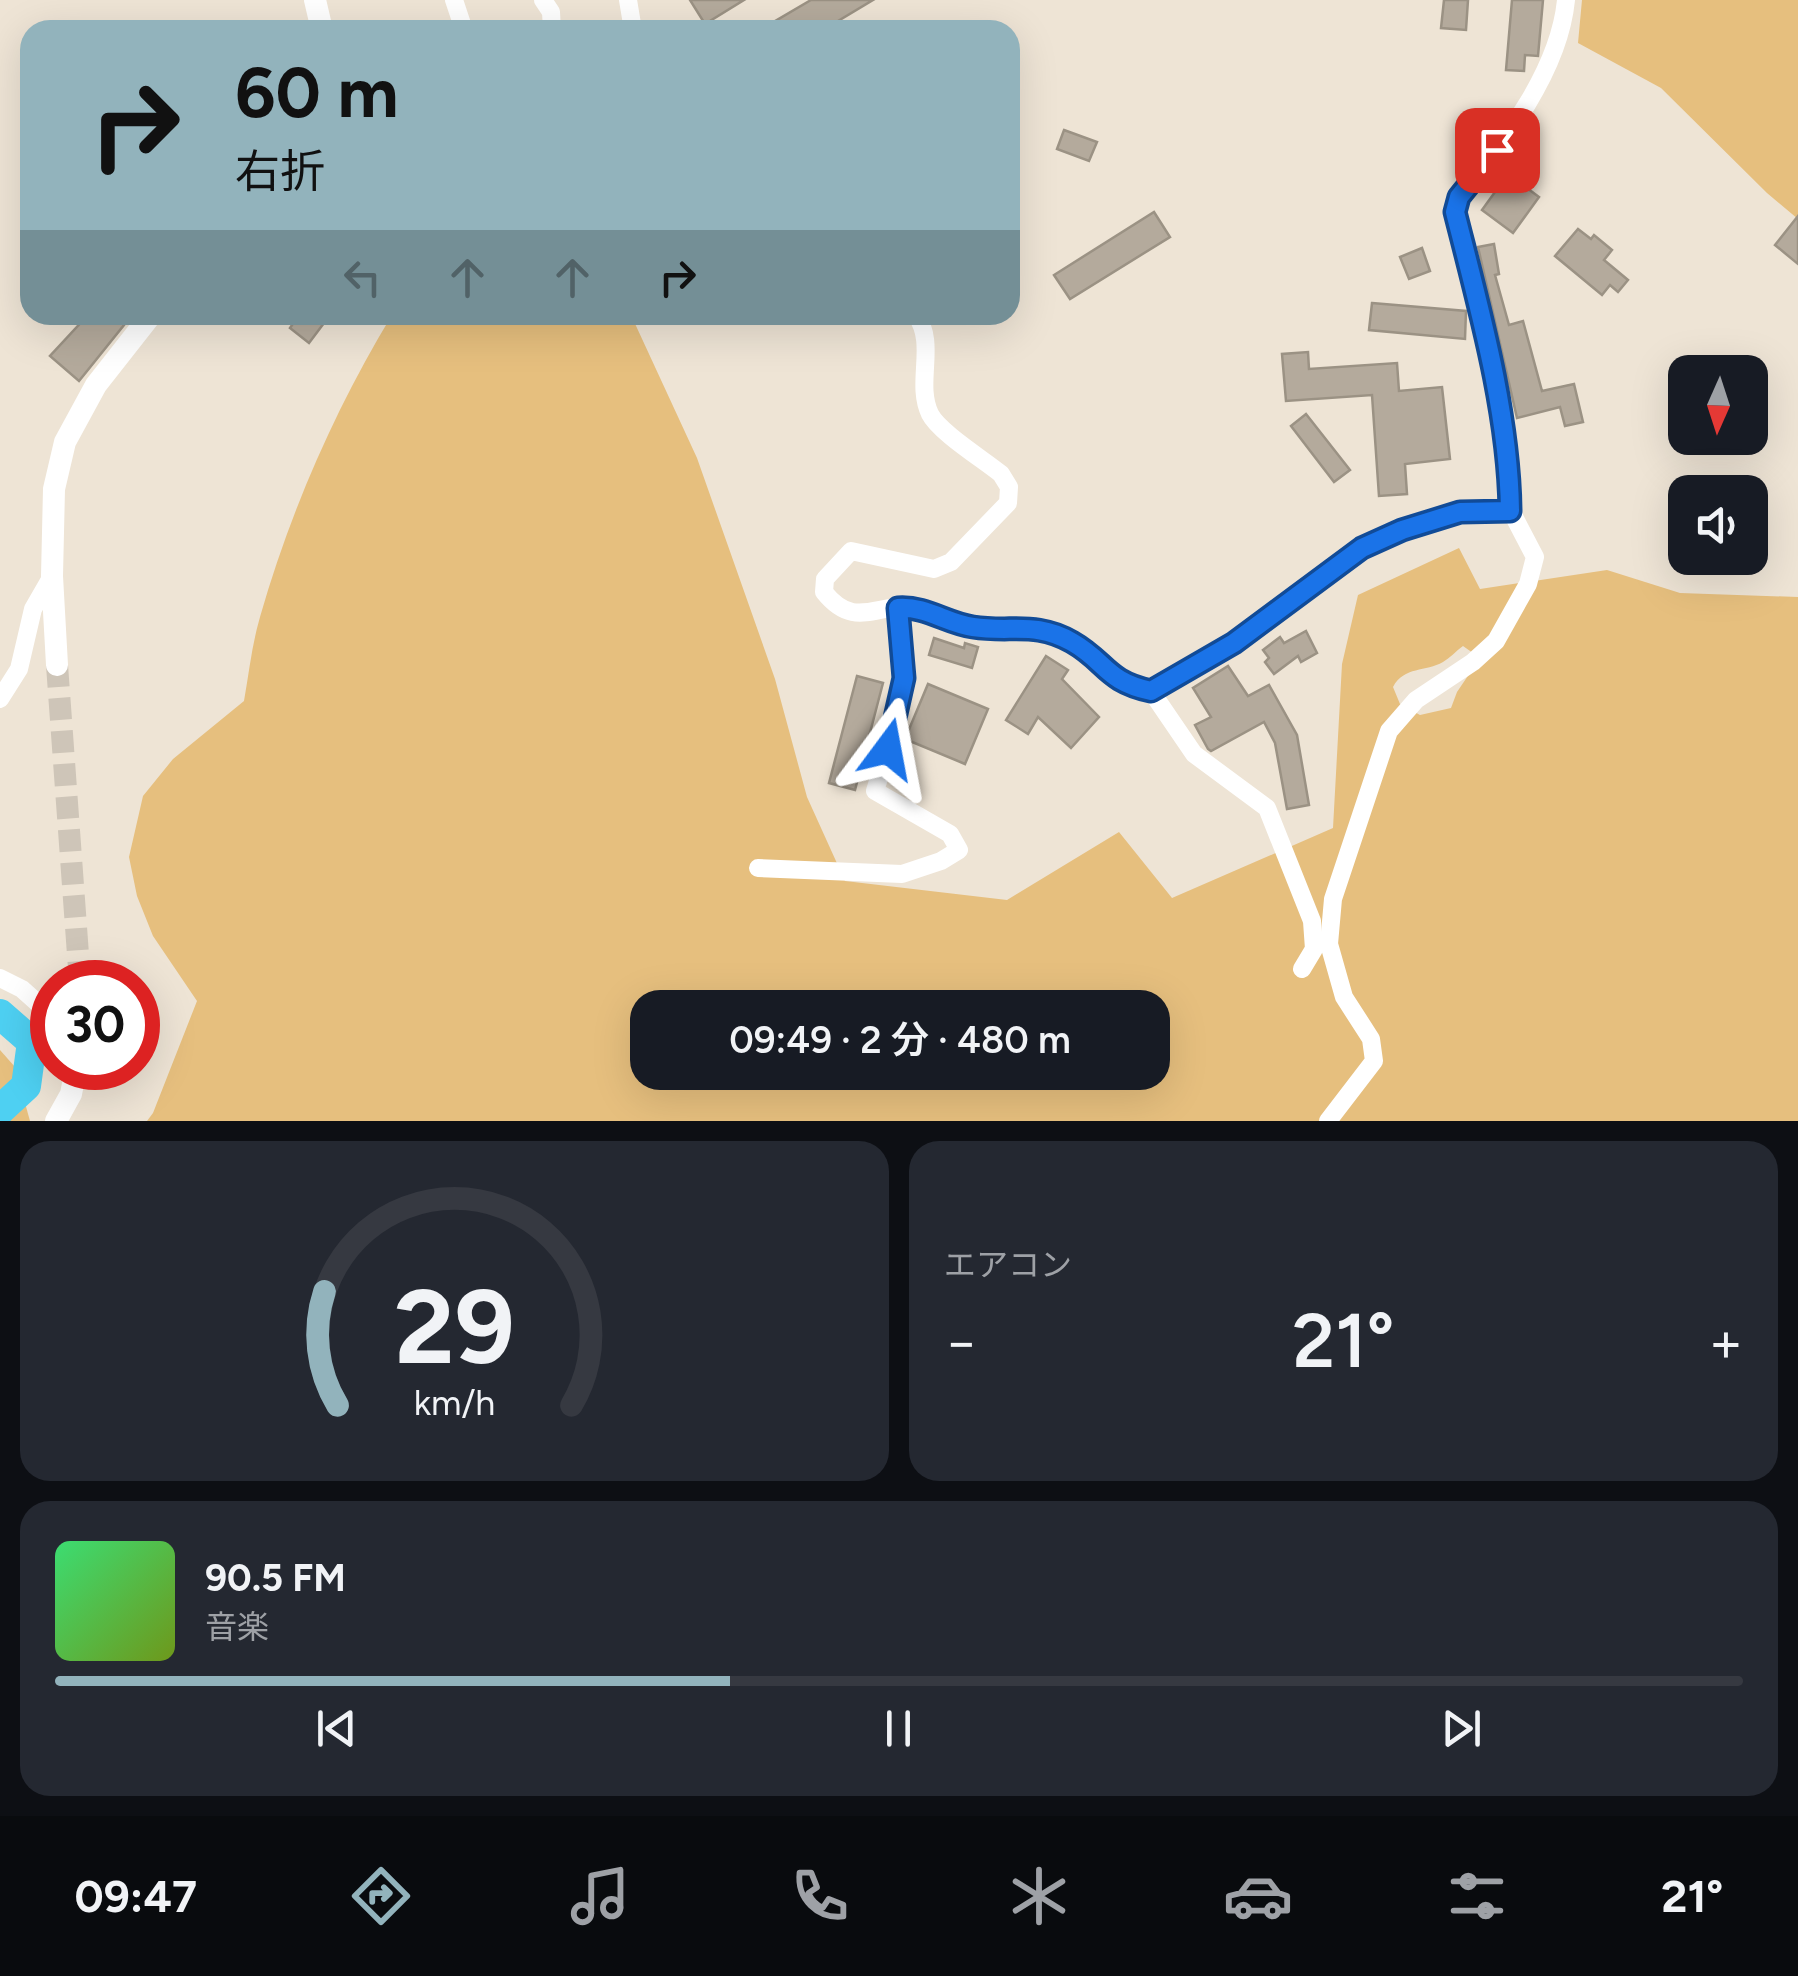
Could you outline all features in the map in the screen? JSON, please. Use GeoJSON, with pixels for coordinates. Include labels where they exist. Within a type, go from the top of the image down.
{"type":"FeatureCollection","features":[{"type":"Feature","properties":{"kind":"street"},"geometry":{"type":"LineString","coordinates":[[1328,1121],[1374,1061],[1375,1049],[1344,997],[1329,944],[1334,900],[1389,731],[1416,700],[1473,662],[1496,641],[1528,584],[1535,557],[1510,511],[1510,468],[1455,212],[1459,197],[1516,126],[1541,78],[1566,0]]}},
{"type":"Feature","properties":{"kind":"street"},"geometry":{"type":"LineString","coordinates":[[57,665],[52,576],[54,489],[65,442],[96,385],[143,325]]}},
{"type":"Feature","properties":{"kind":"street"},"geometry":{"type":"LineString","coordinates":[[923,325],[925,400],[932,418],[1001,474],[1009,487],[1008,503],[951,562],[934,569],[851,551],[825,579],[824,592],[837,609],[852,612],[916,607],[972,627],[1044,629],[1086,652],[1110,676],[1151,691],[1234,643],[1362,548],[1402,530],[1460,512],[1510,511]]}},
{"type":"Feature","properties":{"kind":"street"},"geometry":{"type":"LineString","coordinates":[[0,699],[18,670],[33,609],[52,576]]}},
{"type":"Feature","properties":{"kind":"street"},"geometry":{"type":"LineString","coordinates":[[758,868],[902,874],[941,861],[958,850],[950,834],[875,791],[904,678],[898,608]]}},
{"type":"Feature","properties":{"kind":"street"},"geometry":{"type":"LineString","coordinates":[[1151,691],[1194,754],[1267,808],[1312,922],[1314,950],[1302,969]]}},
{"type":"Feature","properties":{"kind":"street"},"geometry":{"type":"LineString","coordinates":[[0,978],[30,996]]}},
{"type":"Feature","properties":{"kind":"street"},"geometry":{"type":"LineString","coordinates":[[56,1121],[71,1090]]}},
{"type":"Feature","properties":{"kind":"shaded area"},"geometry":{"type":"Polygon","coordinates":[[[1582,0],[1798,0],[1798,219],[1661,88],[1578,43],[1582,0]]]}},
{"type":"Feature","properties":{"kind":"shaded area"},"geometry":{"type":"Polygon","coordinates":[[[386,325],[636,325],[697,458],[775,679],[807,797],[845,881],[1007,900],[1119,832],[1172,898],[1333,828],[1342,664],[1358,595],[1459,548],[1480,589],[1607,570],[1680,593],[1798,597],[1798,1121],[147,1121],[197,1001],[153,936],[137,896],[129,857],[143,796],[173,759],[244,701],[257,627],[300,500],[333,424],[386,325]],[[1463,646],[1443,662],[1409,672],[1393,687],[1400,704],[1420,715],[1451,708],[1480,658],[1463,646]]]}},
{"type":"Feature","properties":{"kind":"shaded area"},"geometry":{"type":"Polygon","coordinates":[[[0,1050],[15,1067],[30,1121],[0,1121],[0,1050]]]}},
{"type":"Feature","properties":{"kind":"building"},"geometry":{"type":"Polygon","coordinates":[[[690,0],[744,0],[712,20],[702,20],[690,0]]]}},
{"type":"Feature","properties":{"kind":"building"},"geometry":{"type":"Polygon","coordinates":[[[811,0],[873,0],[840,20],[777,20],[811,0]]]}},
{"type":"Feature","properties":{"kind":"building"},"geometry":{"type":"Polygon","coordinates":[[[1444,0],[1468,0],[1466,30],[1441,28],[1444,0]]]}},
{"type":"Feature","properties":{"kind":"building"},"geometry":{"type":"Polygon","coordinates":[[[1512,0],[1543,0],[1538,56],[1525,55],[1524,71],[1506,70],[1512,0]]]}},
{"type":"Feature","properties":{"kind":"building"},"geometry":{"type":"Polygon","coordinates":[[[1064,130],[1097,142],[1089,161],[1057,149],[1064,130]]]}},
{"type":"Feature","properties":{"kind":"building"},"geometry":{"type":"Polygon","coordinates":[[[1508,174],[1539,197],[1513,233],[1482,210],[1508,174]]]}},
{"type":"Feature","properties":{"kind":"building"},"geometry":{"type":"Polygon","coordinates":[[[1154,212],[1170,237],[1070,299],[1054,275],[1154,212]]]}},
{"type":"Feature","properties":{"kind":"building"},"geometry":{"type":"Polygon","coordinates":[[[1798,216],[1798,264],[1775,245],[1798,216]]]}},
{"type":"Feature","properties":{"kind":"building"},"geometry":{"type":"Polygon","coordinates":[[[1578,229],[1591,239],[1594,235],[1612,250],[1604,260],[1628,280],[1618,292],[1610,285],[1602,295],[1555,256],[1578,229]]]}},
{"type":"Feature","properties":{"kind":"building"},"geometry":{"type":"Polygon","coordinates":[[[1494,244],[1499,274],[1495,275],[1509,325],[1523,321],[1542,391],[1574,384],[1583,422],[1565,426],[1560,407],[1517,418],[1478,247],[1494,244]]]}},
{"type":"Feature","properties":{"kind":"building"},"geometry":{"type":"Polygon","coordinates":[[[1422,248],[1430,271],[1409,279],[1400,257],[1422,248]]]}},
{"type":"Feature","properties":{"kind":"building"},"geometry":{"type":"Polygon","coordinates":[[[1372,303],[1466,311],[1465,339],[1369,330],[1372,303]]]}},
{"type":"Feature","properties":{"kind":"building"},"geometry":{"type":"Polygon","coordinates":[[[79,325],[124,325],[79,381],[50,356],[79,325]]]}},
{"type":"Feature","properties":{"kind":"building"},"geometry":{"type":"Polygon","coordinates":[[[292,325],[322,325],[309,343],[290,328],[292,325]]]}},
{"type":"Feature","properties":{"kind":"building"},"geometry":{"type":"Polygon","coordinates":[[[1308,352],[1309,369],[1397,363],[1399,391],[1442,387],[1450,459],[1405,464],[1407,494],[1379,496],[1372,395],[1286,401],[1282,354],[1308,352]]]}},
{"type":"Feature","properties":{"kind":"building"},"geometry":{"type":"Polygon","coordinates":[[[1306,414],[1350,470],[1334,482],[1291,426],[1306,414]]]}},
{"type":"Feature","properties":{"kind":"building"},"geometry":{"type":"Polygon","coordinates":[[[1306,631],[1317,653],[1301,662],[1298,656],[1274,674],[1265,662],[1269,658],[1263,650],[1280,637],[1284,643],[1306,631]]]}},
{"type":"Feature","properties":{"kind":"building"},"geometry":{"type":"Polygon","coordinates":[[[934,638],[964,648],[965,643],[978,647],[972,668],[929,655],[934,638]]]}},
{"type":"Feature","properties":{"kind":"building"},"geometry":{"type":"Polygon","coordinates":[[[1046,656],[1068,670],[1062,679],[1099,717],[1071,748],[1038,717],[1028,734],[1006,720],[1046,656]]]}},
{"type":"Feature","properties":{"kind":"building"},"geometry":{"type":"Polygon","coordinates":[[[1228,666],[1248,696],[1269,685],[1297,735],[1309,805],[1287,809],[1275,743],[1264,722],[1211,751],[1208,749],[1195,725],[1211,717],[1193,688],[1228,666]]]}},
{"type":"Feature","properties":{"kind":"building"},"geometry":{"type":"Polygon","coordinates":[[[857,676],[883,683],[855,790],[829,783],[857,676]]]}},
{"type":"Feature","properties":{"kind":"building"},"geometry":{"type":"Polygon","coordinates":[[[928,684],[988,709],[965,764],[905,739],[928,684]]]}},
{"type":"Feature","properties":{"kind":"waterway"},"geometry":{"type":"LineString","coordinates":[[0,1014],[32,1042],[26,1086],[0,1110]]}},
{"type":"Feature","properties":{"kind":"tunnel"},"geometry":{"type":"LineString","coordinates":[[57,665],[78,960]]}},
{"type":"Feature","properties":{"kind":"route"},"geometry":{"type":"LineString","coordinates":[[888,749],[904,678],[898,608],[916,607],[972,627],[1044,629],[1071,641],[1110,676],[1151,691],[1234,643],[1362,548],[1402,530],[1460,512],[1510,511],[1510,468],[1455,212],[1459,197],[1497,150]]}}]}
